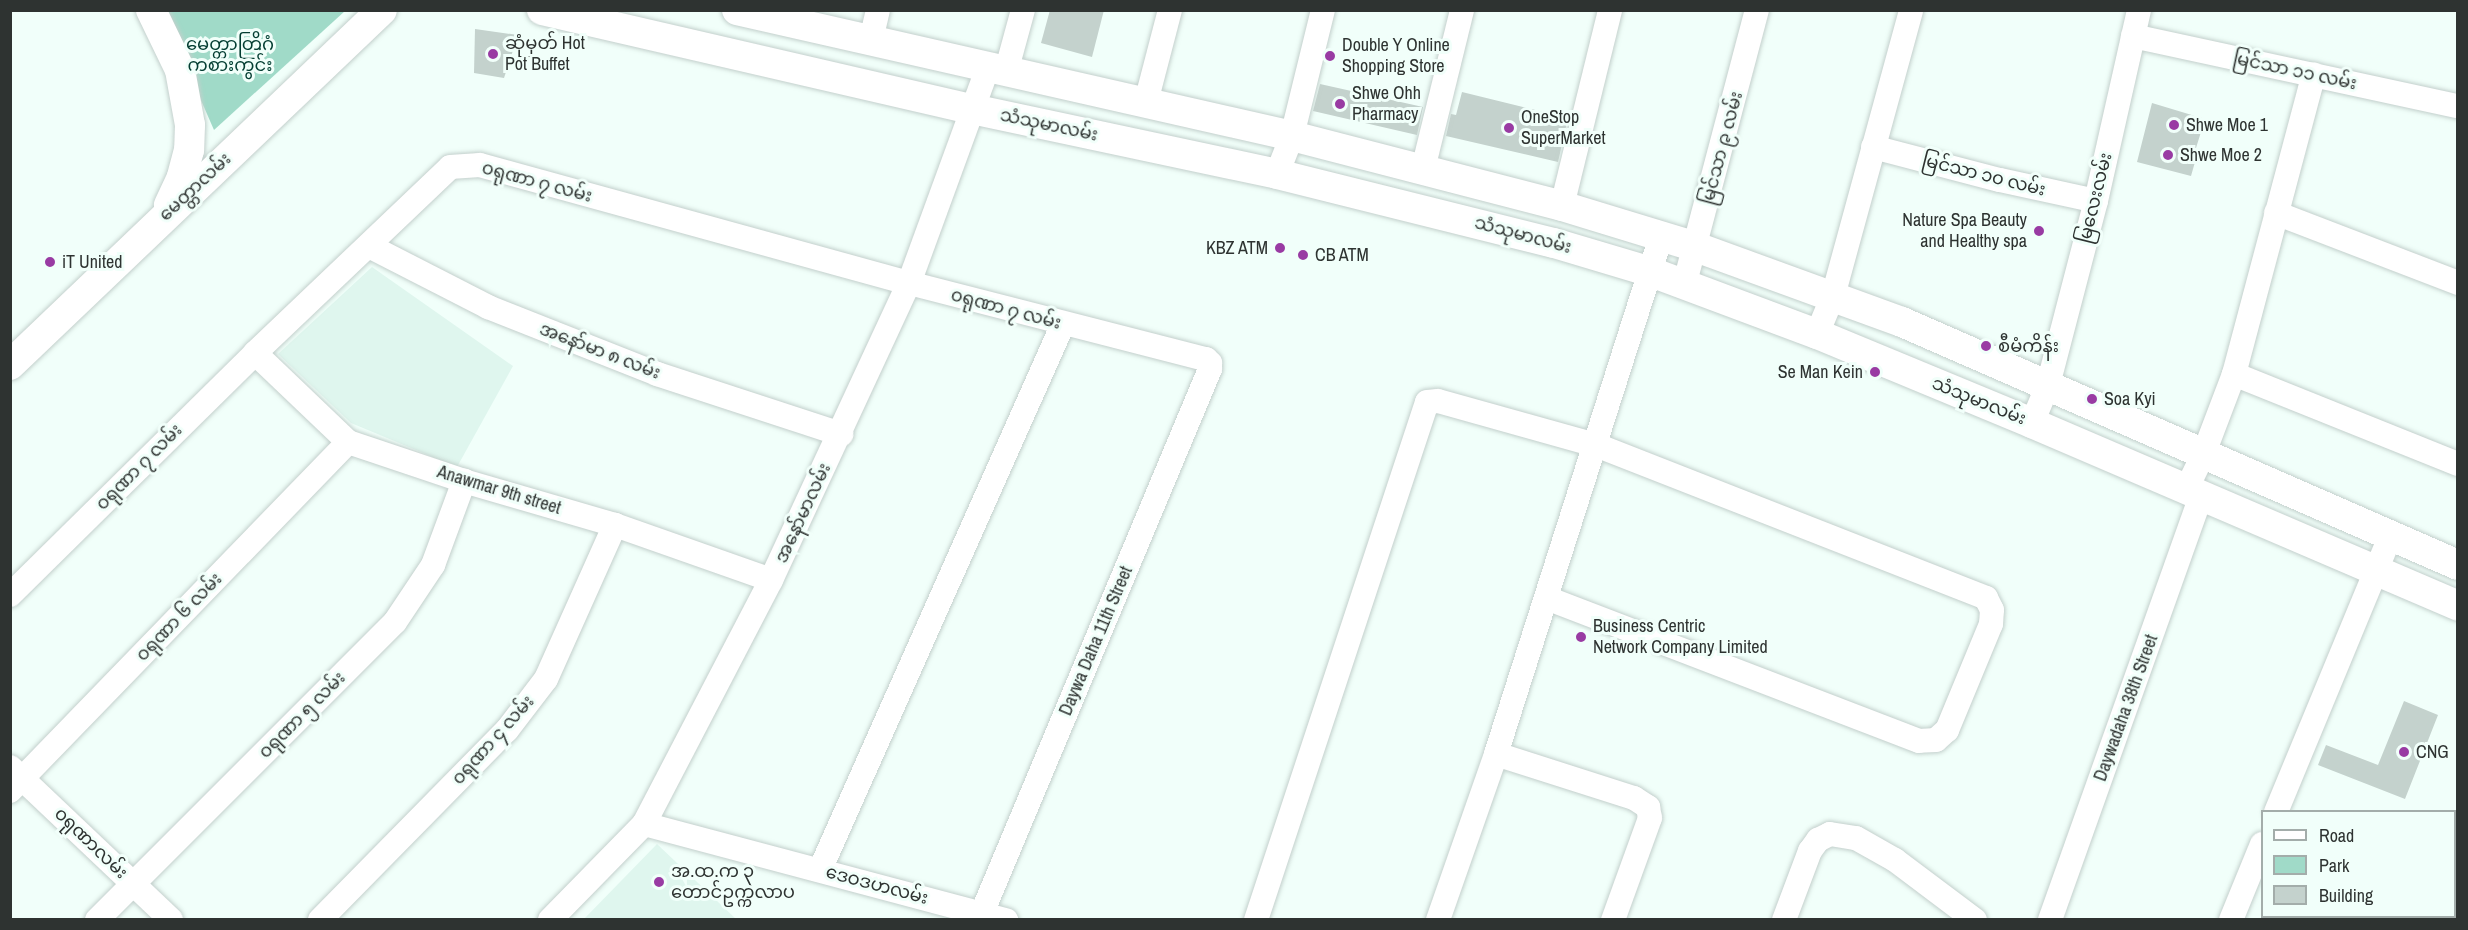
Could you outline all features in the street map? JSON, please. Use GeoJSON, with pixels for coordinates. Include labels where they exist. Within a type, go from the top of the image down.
{"type":"FeatureCollection","features":[{"type":"Feature","properties":{"kind":"main road"},"geometry":{"type":"LineString","coordinates":[[151,10],[180,70],[190,125],[189,150],[182,177],[164,216]]}},
{"type":"Feature","properties":{"kind":"main road","name":"မေတ္တာလမ်း"},"geometry":{"type":"LineString","coordinates":[[10,365],[382,10]]}},
{"type":"Feature","properties":{"kind":"main road","name":"သံသုမာလမ်း"},"geometry":{"type":"LineString","coordinates":[[542,10],[972,109],[1277,174],[1554,243],[1651,272],[1816,334],[2032,423],[2457,606]]}},
{"type":"Feature","properties":{"kind":"main road"},"geometry":{"type":"LineString","coordinates":[[731,54],[741,11]]}},
{"type":"Feature","properties":{"kind":"main road","name":"သံသုမာလမ်း"},"geometry":{"type":"LineString","coordinates":[[741,11],[1292,136],[1562,206],[1696,247],[1902,322],[2391,534],[2457,565]]}},
{"type":"Feature","properties":{"kind":"street"},"geometry":{"type":"LineString","coordinates":[[871,40],[878,10]]}},
{"type":"Feature","properties":{"kind":"street","name":"အနော်မာလမ်း"},"geometry":{"type":"LineString","coordinates":[[550,920],[644,824],[771,580],[841,434],[909,283],[972,109],[997,70],[1023,10]]}},
{"type":"Feature","properties":{"kind":"street"},"geometry":{"type":"LineString","coordinates":[[1146,102],[1170,10]]}},
{"type":"Feature","properties":{"kind":"street"},"geometry":{"type":"LineString","coordinates":[[1277,174],[1292,136],[1323,10]]}},
{"type":"Feature","properties":{"kind":"street"},"geometry":{"type":"LineString","coordinates":[[1423,169],[1462,10]]}},
{"type":"Feature","properties":{"kind":"street"},"geometry":{"type":"LineString","coordinates":[[1562,206],[1610,10]]}},
{"type":"Feature","properties":{"kind":"street","name":"မြင်သာ ၉ လမ်း"},"geometry":{"type":"LineString","coordinates":[[1684,286],[1757,10]]}},
{"type":"Feature","properties":{"kind":"street"},"geometry":{"type":"LineString","coordinates":[[1816,334],[1833,296],[1911,10]]}},
{"type":"Feature","properties":{"kind":"street","name":"မြလေးလမ်း"},"geometry":{"type":"LineString","coordinates":[[2032,423],[2048,385],[2096,201],[2139,10]]}},
{"type":"Feature","properties":{"kind":"street","name":"မြင်သာ ၁၁ လမ်း"},"geometry":{"type":"LineString","coordinates":[[2133,36],[2457,106]]}},
{"type":"Feature","properties":{"kind":"street","name":"Daywadaha 38th Street"},"geometry":{"type":"LineString","coordinates":[[2050,920],[2194,493],[2204,453],[2234,374],[2314,74]]}},
{"type":"Feature","properties":{"kind":"street","name":"မြင်သာ ၁၀ လမ်း"},"geometry":{"type":"LineString","coordinates":[[1873,147],[2000,180],[2096,201]]}},
{"type":"Feature","properties":{"kind":"street","name":"၀ရုဏာ ၇ လမ်း"},"geometry":{"type":"LineString","coordinates":[[10,595],[255,353],[450,167],[472,165],[1063,324],[1206,359],[1210,363],[1210,369]]}},
{"type":"Feature","properties":{"kind":"street"},"geometry":{"type":"LineString","coordinates":[[2276,213],[2457,283]]}},
{"type":"Feature","properties":{"kind":"street"},"geometry":{"type":"LineString","coordinates":[[1438,920],[1496,754],[1661,237]]}},
{"type":"Feature","properties":{"kind":"street","name":"အနော်မာ ၈ လမ်း"},"geometry":{"type":"LineString","coordinates":[[369,246],[488,307],[657,374],[841,434]]}},
{"type":"Feature","properties":{"kind":"street"},"geometry":{"type":"LineString","coordinates":[[820,870],[1063,324]]}},
{"type":"Feature","properties":{"kind":"street","name":"Anawmar 9th street"},"geometry":{"type":"LineString","coordinates":[[255,353],[348,442],[464,481],[615,525],[771,580]]}},
{"type":"Feature","properties":{"kind":"street","name":"Daywa Daha 11th Street"},"geometry":{"type":"LineString","coordinates":[[982,913],[1210,369]]}},
{"type":"Feature","properties":{"kind":"street"},"geometry":{"type":"LineString","coordinates":[[2234,374],[2457,464]]}},
{"type":"Feature","properties":{"kind":"street"},"geometry":{"type":"LineString","coordinates":[[1256,920],[1427,402],[1438,401],[1596,445],[1986,598],[1992,610],[1991,624],[1947,730],[1936,740],[1919,741],[1546,598]]}},
{"type":"Feature","properties":{"kind":"street","name":"၀ရုဏာ ၆ လမ်း"},"geometry":{"type":"LineString","coordinates":[[15,779],[348,442]]}},
{"type":"Feature","properties":{"kind":"street","name":"၀ရုဏာ ၅ လမ်း"},"geometry":{"type":"LineString","coordinates":[[97,920],[395,622],[433,565],[464,481]]}},
{"type":"Feature","properties":{"kind":"street","name":"၀ရုဏာ ၄ လမ်း"},"geometry":{"type":"LineString","coordinates":[[320,920],[507,730],[546,679],[615,525]]}},
{"type":"Feature","properties":{"kind":"street"},"geometry":{"type":"LineString","coordinates":[[2277,810],[2391,534]]}},
{"type":"Feature","properties":{"kind":"street"},"geometry":{"type":"LineString","coordinates":[[1496,754],[1634,798],[1648,807],[1650,818],[1614,920]]}},
{"type":"Feature","properties":{"kind":"street","name":"၀ရုဏာလမ်း"},"geometry":{"type":"LineString","coordinates":[[15,779],[171,920]]}},
{"type":"Feature","properties":{"kind":"street","name":"ဒေဝဒဟလမ်း"},"geometry":{"type":"LineString","coordinates":[[644,824],[1006,920]]}},
{"type":"Feature","properties":{"kind":"street"},"geometry":{"type":"LineString","coordinates":[[1784,920],[1810,851],[1818,840],[1830,834],[1856,838],[1895,860],[1976,920]]}},
{"type":"Feature","properties":{"kind":"street"},"geometry":{"type":"LineString","coordinates":[[2231,920],[2261,845]]}},
{"type":"Feature","properties":{"kind":"shaded area"},"geometry":{"type":"Polygon","coordinates":[[[372,267],[513,366],[457,467],[351,423],[278,354],[372,267]]]}},
{"type":"Feature","properties":{"kind":"shaded area","name":"အ.ထ.က ၃ တောင်ဥက္ကလာပ"},"geometry":{"type":"Polygon","coordinates":[[[657,844],[736,919],[584,919],[657,844]]]}},
{"type":"Feature","properties":{"kind":"green space","name":"မေတ္တာတြိဂံ ကစားကွင်း"},"geometry":{"type":"Polygon","coordinates":[[[162,11],[345,11],[214,130],[162,11]]]}},
{"type":"Feature","properties":{"kind":"green space"},"geometry":{"type":"Polygon","coordinates":[[[2456,835],[2458,836],[2457,919],[2380,919],[2456,918],[2456,835]]]}},
{"type":"Feature","properties":{"kind":"building"},"geometry":{"type":"Polygon","coordinates":[[[1050,10],[1104,10],[1092,57],[1041,43],[1050,10]]]}},
{"type":"Feature","properties":{"kind":"building","name":"ဆုံမှတ် Hot Pot Buffet"},"geometry":{"type":"Polygon","coordinates":[[[475,29],[518,35],[504,78],[474,73],[475,29]]]}},
{"type":"Feature","properties":{"kind":"building"},"geometry":{"type":"Polygon","coordinates":[[[1320,84],[1423,107],[1417,135],[1313,111],[1320,84]]]}},
{"type":"Feature","properties":{"kind":"building","name":"OneStop SuperMarket"},"geometry":{"type":"Polygon","coordinates":[[[1462,92],[1568,118],[1558,162],[1446,136],[1451,114],[1456,115],[1462,92]]]}},
{"type":"Feature","properties":{"kind":"building"},"geometry":{"type":"Polygon","coordinates":[[[2152,103],[2205,119],[2196,148],[2199,148],[2191,176],[2137,162],[2152,103]]]}},
{"type":"Feature","properties":{"kind":"building","name":"CNG"},"geometry":{"type":"Polygon","coordinates":[[[2404,701],[2438,715],[2405,799],[2318,765],[2326,745],[2378,765],[2404,701]]]}},
{"type":"Feature","properties":{"kind":"place","name":"ဆုံမှတ် Hot Pot Buffet"},"geometry":{"type":"Point","coordinates":[493,54]}},
{"type":"Feature","properties":{"kind":"place","name":"Double Y Online Shopping Store"},"geometry":{"type":"Point","coordinates":[1330,56]}},
{"type":"Feature","properties":{"kind":"place","name":"Shwe Ohh Pharmacy"},"geometry":{"type":"Point","coordinates":[1340,104]}},
{"type":"Feature","properties":{"kind":"place","name":"Shwe Moe 1"},"geometry":{"type":"Point","coordinates":[2174,125]}},
{"type":"Feature","properties":{"kind":"place","name":"OneStop SuperMarket"},"geometry":{"type":"Point","coordinates":[1509,128]}},
{"type":"Feature","properties":{"kind":"place","name":"Shwe Moe 2"},"geometry":{"type":"Point","coordinates":[2168,155]}},
{"type":"Feature","properties":{"kind":"place","name":"Nature Spa Beauty and Healthy spa"},"geometry":{"type":"Point","coordinates":[2039,231]}},
{"type":"Feature","properties":{"kind":"place","name":"KBZ ATM"},"geometry":{"type":"Point","coordinates":[1280,248]}},
{"type":"Feature","properties":{"kind":"place","name":"CB ATM"},"geometry":{"type":"Point","coordinates":[1303,255]}},
{"type":"Feature","properties":{"kind":"place","name":"iT United"},"geometry":{"type":"Point","coordinates":[50,262]}},
{"type":"Feature","properties":{"kind":"place","name":"စီမံကိန်း"},"geometry":{"type":"Point","coordinates":[1986,346]}},
{"type":"Feature","properties":{"kind":"place","name":"Se Man Kein"},"geometry":{"type":"Point","coordinates":[1875,372]}},
{"type":"Feature","properties":{"kind":"place","name":"Soa Kyi"},"geometry":{"type":"Point","coordinates":[2092,399]}},
{"type":"Feature","properties":{"kind":"place","name":"Business Centric Network Company Limited"},"geometry":{"type":"Point","coordinates":[1581,637]}},
{"type":"Feature","properties":{"kind":"place","name":"CNG"},"geometry":{"type":"Point","coordinates":[2404,752]}},
{"type":"Feature","properties":{"kind":"place","name":"အ.ထ.က ၃ တောင်ဥက္ကလာပ"},"geometry":{"type":"Point","coordinates":[659,882]}}]}
